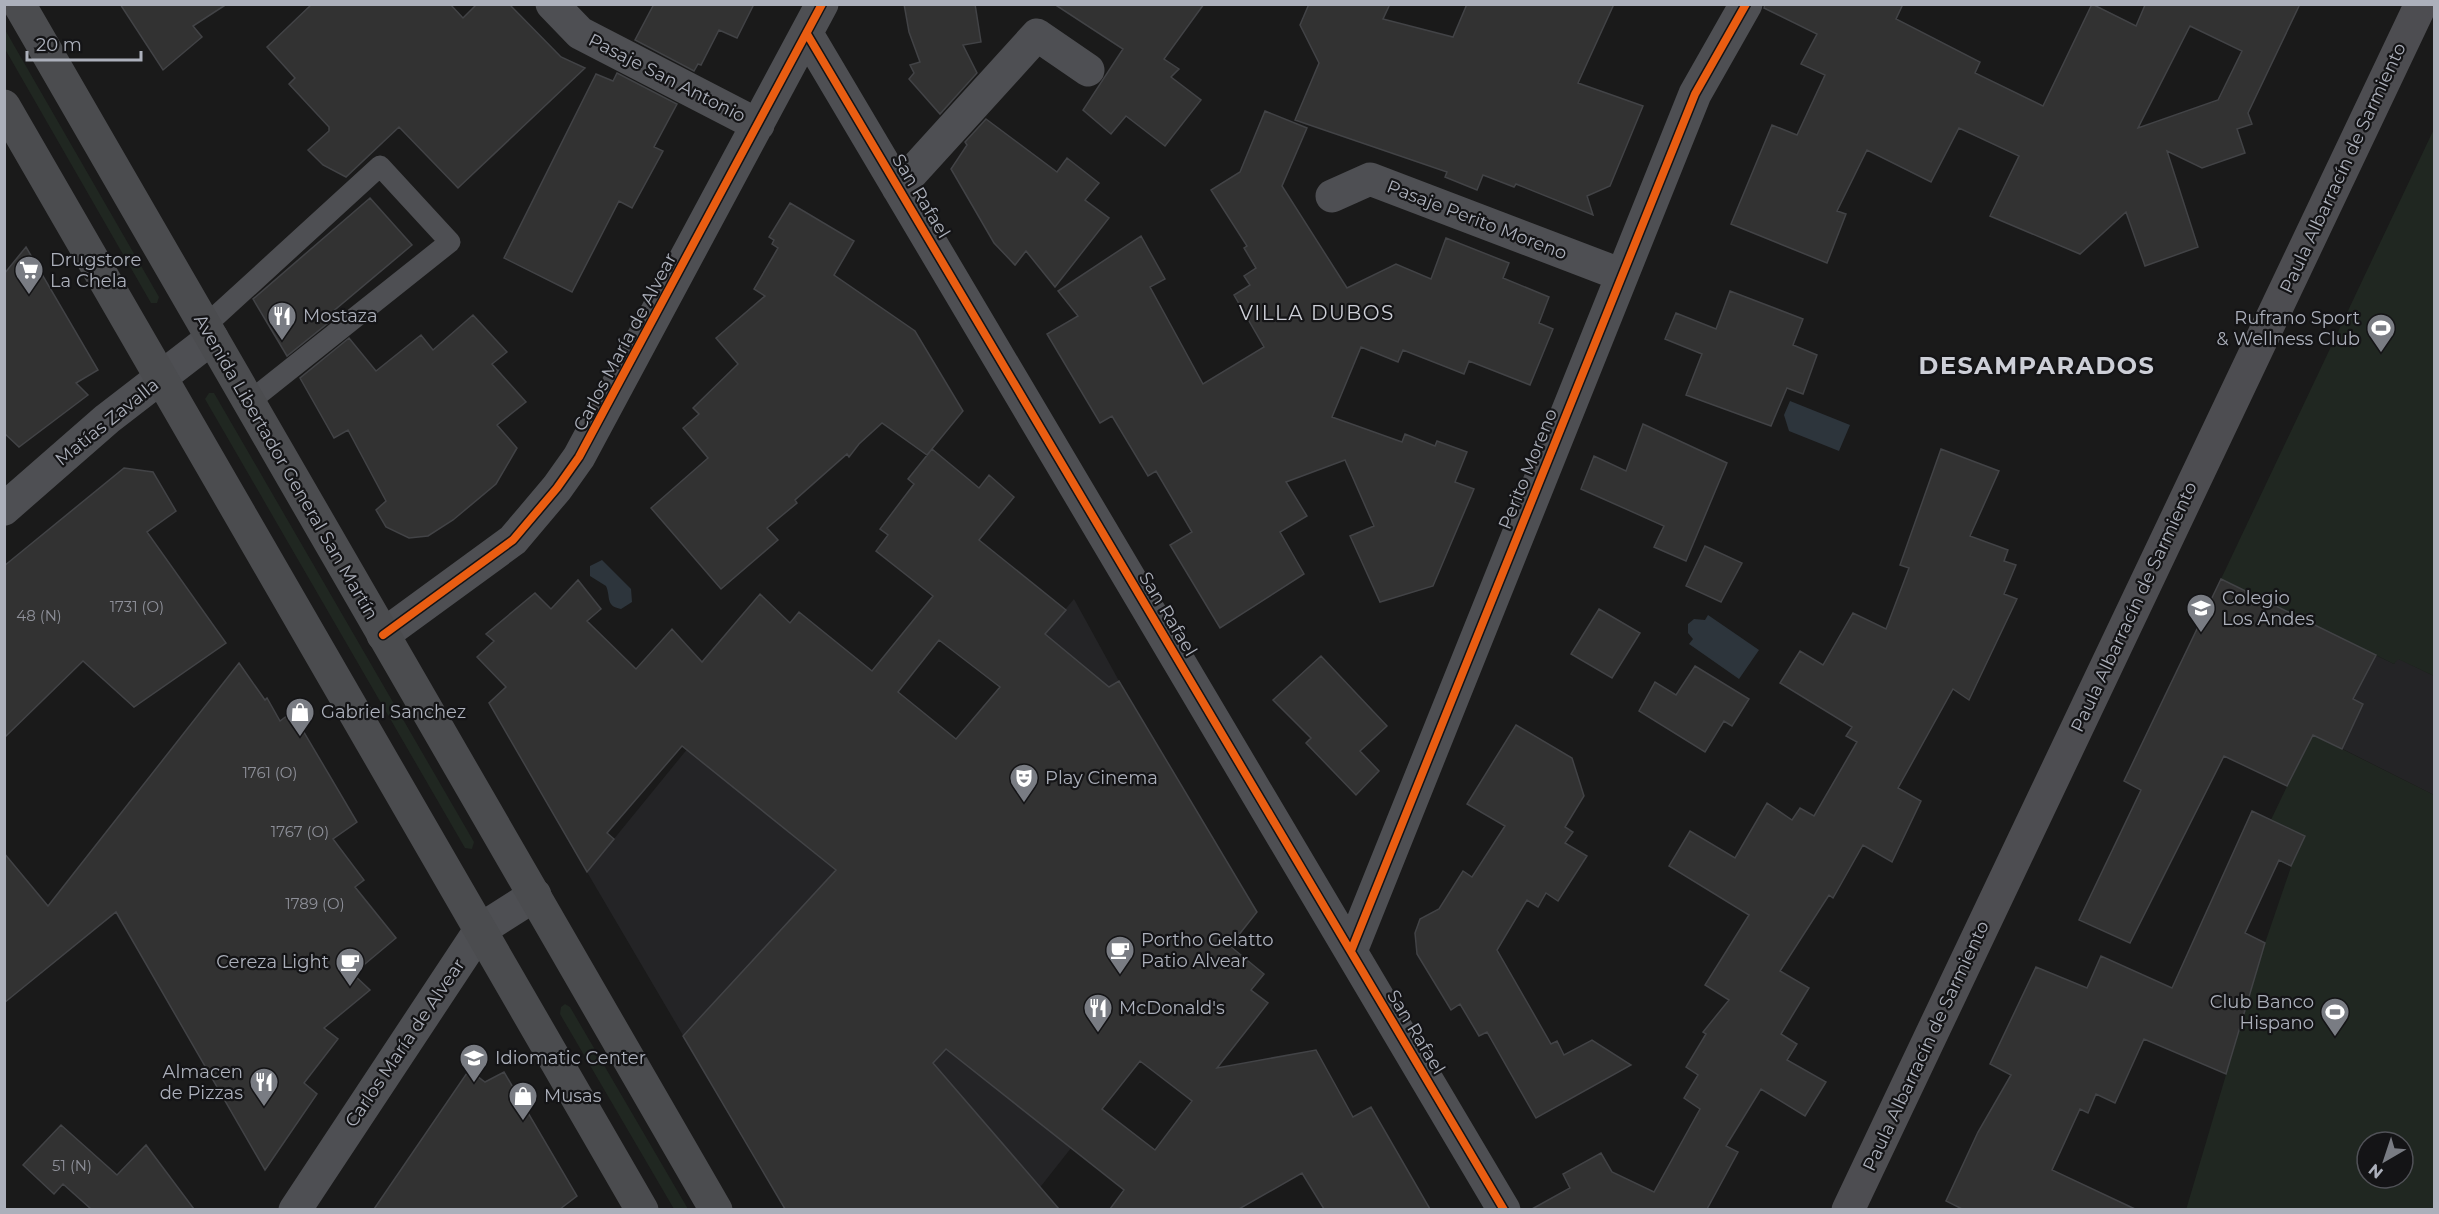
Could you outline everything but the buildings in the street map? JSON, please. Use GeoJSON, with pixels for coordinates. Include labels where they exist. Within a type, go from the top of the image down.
{"type":"FeatureCollection","features":[{"type":"Feature","properties":{"kind":"main road","name":"Avenida Libertador General San Martín"},"geometry":{"type":"LineString","coordinates":[[18,4],[716,1209]]}},
{"type":"Feature","properties":{"kind":"main road","name":"Paula Albarracín de Sarmiento"},"geometry":{"type":"LineString","coordinates":[[1848,1209],[2421,4]]}},
{"type":"Feature","properties":{"kind":"main road"},"geometry":{"type":"LineString","coordinates":[[4,106],[642,1209]]}},
{"type":"Feature","properties":{"kind":"street","name":"Pasaje San Antonio"},"geometry":{"type":"LineString","coordinates":[[552,4],[580,33],[758,124]]}},
{"type":"Feature","properties":{"kind":"street","name":"Carlos María de Alvear"},"geometry":{"type":"LineString","coordinates":[[384,635],[513,540],[557,488],[593,435],[822,4]]}},
{"type":"Feature","properties":{"kind":"street","name":"Perito Moreno"},"geometry":{"type":"LineString","coordinates":[[1351,951],[1695,94],[1746,4]]}},
{"type":"Feature","properties":{"kind":"street","name":"San Rafael"},"geometry":{"type":"LineString","coordinates":[[807,34],[1504,1209]]}},
{"type":"Feature","properties":{"kind":"street"},"geometry":{"type":"LineString","coordinates":[[898,188],[1036,35],[1088,70]]}},
{"type":"Feature","properties":{"kind":"street","name":"Pasaje Perito Moreno"},"geometry":{"type":"LineString","coordinates":[[1332,196],[1370,179],[1622,275]]}},
{"type":"Feature","properties":{"kind":"street","name":"Matías Zavalla"},"geometry":{"type":"LineString","coordinates":[[4,509],[107,419],[162,377],[208,332]]}},
{"type":"Feature","properties":{"kind":"street","name":"Carlos María de Alvear"},"geometry":{"type":"LineString","coordinates":[[295,1209],[480,930],[535,895]]}},
{"type":"Feature","properties":{"kind":"lane"},"geometry":{"type":"LineString","coordinates":[[208,332],[380,166],[450,242],[249,402]]}},
{"type":"Feature","properties":{"kind":"shaded area"},"geometry":{"type":"Polygon","coordinates":[[[4,28],[159,297],[157,303],[151,303],[5,49],[4,28]]]}},
{"type":"Feature","properties":{"kind":"shaded area","name":"Rufrano Sport & Wellness Club"},"geometry":{"type":"Polygon","coordinates":[[[2434,129],[2434,676],[2398,659],[2394,664],[2221,579],[2434,129]]]}},
{"type":"Feature","properties":{"kind":"shaded area"},"geometry":{"type":"Polygon","coordinates":[[[209,393],[214,393],[474,842],[472,849],[465,848],[205,399],[209,393]]]}},
{"type":"Feature","properties":{"kind":"shaded area"},"geometry":{"type":"Polygon","coordinates":[[[1790,401],[1850,425],[1839,451],[1789,431],[1784,415],[1790,401]]]}},
{"type":"Feature","properties":{"kind":"shaded area"},"geometry":{"type":"Polygon","coordinates":[[[602,560],[631,589],[632,602],[621,609],[611,603],[606,586],[590,576],[590,566],[602,560]]]}},
{"type":"Feature","properties":{"kind":"shaded area"},"geometry":{"type":"Polygon","coordinates":[[[2221,579],[2394,664],[2397,658],[2434,676],[2434,795],[2313,734],[2194,703],[2168,690],[2221,579]]]}},
{"type":"Feature","properties":{"kind":"shaded area"},"geometry":{"type":"Polygon","coordinates":[[[1074,599],[1119,681],[1257,912],[1023,1209],[785,1209],[587,872],[799,612],[956,739],[1074,599]]]}},
{"type":"Feature","properties":{"kind":"shaded area"},"geometry":{"type":"Polygon","coordinates":[[[1708,615],[1759,650],[1739,679],[1689,644],[1693,639],[1688,633],[1688,624],[1694,619],[1705,620],[1708,615]]]}},
{"type":"Feature","properties":{"kind":"shaded area","name":"Club Banco Hispano"},"geometry":{"type":"Polygon","coordinates":[[[2312,734],[2434,795],[2434,1209],[2186,1210],[2265,943],[2291,867],[2257,849],[2312,734]]]}},
{"type":"Feature","properties":{"kind":"shaded area"},"geometry":{"type":"Polygon","coordinates":[[[565,1004],[570,1007],[688,1209],[674,1209],[560,1014],[561,1007],[565,1004]]]}},
{"type":"Feature","properties":{"kind":"cycle path"},"geometry":{"type":"LineString","coordinates":[[383,635],[513,540],[557,488],[579,457],[822,4]]}},
{"type":"Feature","properties":{"kind":"cycle path"},"geometry":{"type":"LineString","coordinates":[[1351,951],[1695,94],[1746,4]]}},
{"type":"Feature","properties":{"kind":"cycle path"},"geometry":{"type":"LineString","coordinates":[[807,34],[1504,1210]]}},
{"type":"Feature","properties":{"kind":"place","name":"Drugstore La Chela"},"geometry":{"type":"Point","coordinates":[29,296]}},
{"type":"Feature","properties":{"kind":"place","name":"Mostaza"},"geometry":{"type":"Point","coordinates":[282,342]}},
{"type":"Feature","properties":{"kind":"place","name":"Rufrano Sport & Wellness Club"},"geometry":{"type":"Point","coordinates":[2381,354]}},
{"type":"Feature","properties":{"kind":"place","name":"Colegio Los Andes"},"geometry":{"type":"Point","coordinates":[2201,634]}},
{"type":"Feature","properties":{"kind":"place","name":"Gabriel Sanchez"},"geometry":{"type":"Point","coordinates":[300,738]}},
{"type":"Feature","properties":{"kind":"place","name":"Play Cinema"},"geometry":{"type":"Point","coordinates":[1024,804]}},
{"type":"Feature","properties":{"kind":"place","name":"Portho Gelatto Patio Alvear"},"geometry":{"type":"Point","coordinates":[1120,976]}},
{"type":"Feature","properties":{"kind":"place","name":"Cereza Light"},"geometry":{"type":"Point","coordinates":[350,988]}},
{"type":"Feature","properties":{"kind":"place","name":"McDonald's"},"geometry":{"type":"Point","coordinates":[1098,1034]}},
{"type":"Feature","properties":{"kind":"place","name":"Club Banco Hispano"},"geometry":{"type":"Point","coordinates":[2335,1038]}},
{"type":"Feature","properties":{"kind":"place","name":"Idiomatic Center"},"geometry":{"type":"Point","coordinates":[474,1084]}},
{"type":"Feature","properties":{"kind":"place","name":"Almacen de Pizzas"},"geometry":{"type":"Point","coordinates":[264,1108]}},
{"type":"Feature","properties":{"kind":"place","name":"Musas"},"geometry":{"type":"Point","coordinates":[523,1122]}},
{"type":"Feature","properties":{"kind":"district","name":"VILLA DUBOS"},"geometry":{"type":"Point","coordinates":[1317,313]}},
{"type":"Feature","properties":{"kind":"district","name":"DESAMPARADOS"},"geometry":{"type":"Point","coordinates":[2037,366]}}]}
